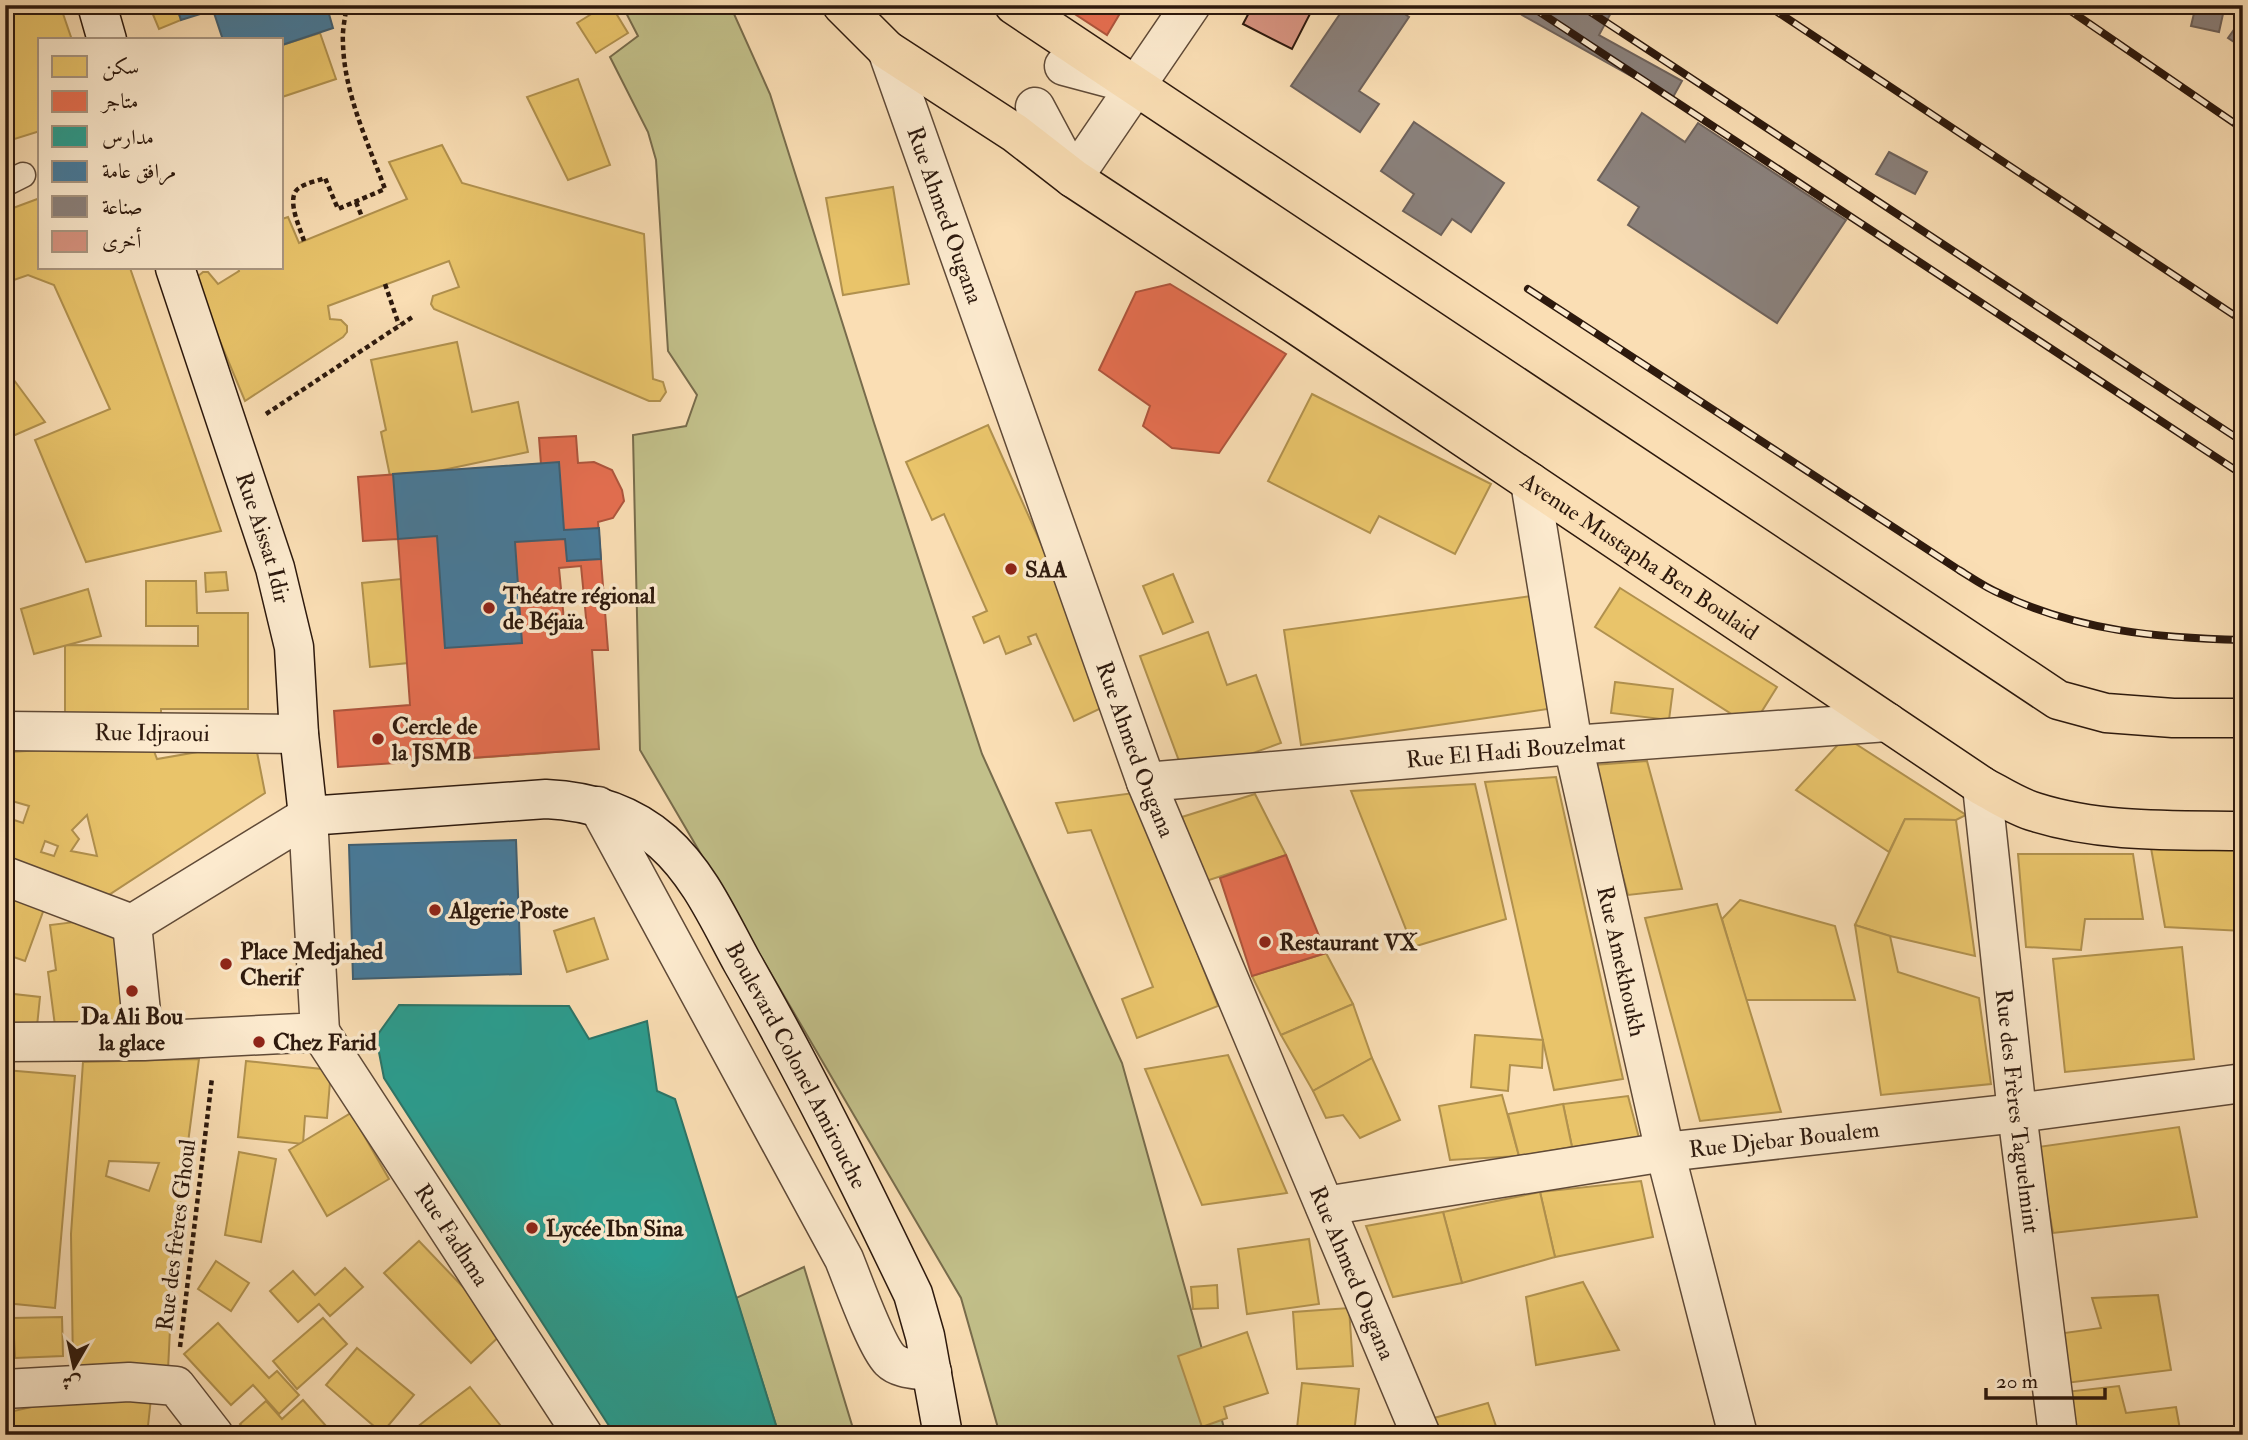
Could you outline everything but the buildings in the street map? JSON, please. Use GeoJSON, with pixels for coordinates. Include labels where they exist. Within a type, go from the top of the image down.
{"type":"FeatureCollection","features":[{"type":"Feature","properties":{"kind":"main road","name":"Avenue Mustapha Ben Boulaid"},"geometry":{"type":"LineString","coordinates":[[842,5],[887,50],[1015,133],[1073,178],[1982,786],[2033,812],[2085,824],[2168,830],[2243,831]]}},
{"type":"Feature","properties":{"kind":"main road"},"geometry":{"type":"LineString","coordinates":[[1014,5],[2058,700],[2106,713],[2173,718],[2243,718]]}},
{"type":"Feature","properties":{"kind":"street"},"geometry":{"type":"LineString","coordinates":[[97,5],[106,38]]}},
{"type":"Feature","properties":{"kind":"street"},"geometry":{"type":"LineString","coordinates":[[1035,107],[1073,178],[1191,5]]}},
{"type":"Feature","properties":{"kind":"street","name":"Rue Ahmed Ougana"},"geometry":{"type":"LineString","coordinates":[[887,50],[1146,782],[1421,1435]]}},
{"type":"Feature","properties":{"kind":"street"},"geometry":{"type":"LineString","coordinates":[[1064,66],[1137,85]]}},
{"type":"Feature","properties":{"kind":"street","name":"Rue Aissat Idir"},"geometry":{"type":"LineString","coordinates":[[176,270],[275,568],[294,647],[299,734],[308,816]]}},
{"type":"Feature","properties":{"kind":"street","name":"Rue Amekhoukh"},"geometry":{"type":"LineString","coordinates":[[1530,482],[1573,746],[1665,1152],[1738,1435]]}},
{"type":"Feature","properties":{"kind":"street","name":"Rue El Hadi Bouzelmat"},"geometry":{"type":"LineString","coordinates":[[1146,782],[1887,722]]}},
{"type":"Feature","properties":{"kind":"street","name":"Rue Idjraoui"},"geometry":{"type":"LineString","coordinates":[[5,732],[299,734]]}},
{"type":"Feature","properties":{"kind":"street","name":"Rue des Frères Taguelmint"},"geometry":{"type":"LineString","coordinates":[[1982,786],[2017,1113],[2058,1435]]}},
{"type":"Feature","properties":{"kind":"street","name":"Boulevard Colonel Amirouche"},"geometry":{"type":"LineString","coordinates":[[308,816],[546,799],[598,806],[644,827],[663,842],[695,877],[768,1008],[890,1245],[913,1294],[932,1371],[943,1435]]}},
{"type":"Feature","properties":{"kind":"street"},"geometry":{"type":"LineString","coordinates":[[598,806],[844,1259],[875,1332],[890,1359],[901,1367],[932,1371]]}},
{"type":"Feature","properties":{"kind":"street"},"geometry":{"type":"LineString","coordinates":[[5,1042],[217,1039],[320,1032],[308,816],[132,923]]}},
{"type":"Feature","properties":{"kind":"street"},"geometry":{"type":"LineString","coordinates":[[5,876],[132,923]]}},
{"type":"Feature","properties":{"kind":"street"},"geometry":{"type":"LineString","coordinates":[[132,923],[144,1041]]}},
{"type":"Feature","properties":{"kind":"street","name":"Rue Fadhma"},"geometry":{"type":"LineString","coordinates":[[320,1032],[583,1435]]}},
{"type":"Feature","properties":{"kind":"street","name":"Rue Djebar Boualem"},"geometry":{"type":"LineString","coordinates":[[1325,1206],[1665,1152],[2017,1113],[2243,1083]]}},
{"type":"Feature","properties":{"kind":"street"},"geometry":{"type":"LineString","coordinates":[[5,1389],[129,1382],[176,1386],[214,1435]]}},
{"type":"Feature","properties":{"kind":"path"},"geometry":{"type":"LineString","coordinates":[[304,241],[293,202],[297,189],[325,178],[338,209],[385,189],[352,98],[343,57],[342,39],[347,5]]}},
{"type":"Feature","properties":{"kind":"path"},"geometry":{"type":"LineString","coordinates":[[356,201],[362,217]]}},
{"type":"Feature","properties":{"kind":"path"},"geometry":{"type":"LineString","coordinates":[[385,284],[399,325]]}},
{"type":"Feature","properties":{"kind":"path"},"geometry":{"type":"LineString","coordinates":[[228,429],[266,414],[414,316]]}},
{"type":"Feature","properties":{"kind":"path","name":"Rue des frères Ghoul"},"geometry":{"type":"LineString","coordinates":[[176,1386],[217,1039]]}},
{"type":"Feature","properties":{"kind":"shaded area"},"geometry":{"type":"Polygon","coordinates":[[[622,5],[730,5],[770,94],[982,754],[1122,1063],[1226,1435],[1000,1435],[961,1298],[640,750],[633,435],[686,426],[697,395],[668,351],[656,160],[648,132],[610,57],[638,36],[622,5]]]}},
{"type":"Feature","properties":{"kind":"shaded area"},"geometry":{"type":"Polygon","coordinates":[[[804,1267],[855,1435],[779,1435],[736,1298],[804,1267]]]}},
{"type":"Feature","properties":{"kind":"railway"},"geometry":{"type":"LineString","coordinates":[[1529,5],[2243,475]]}},
{"type":"Feature","properties":{"kind":"railway"},"geometry":{"type":"LineString","coordinates":[[1580,5],[2243,442]]}},
{"type":"Feature","properties":{"kind":"railway"},"geometry":{"type":"LineString","coordinates":[[1767,5],[2243,321]]}},
{"type":"Feature","properties":{"kind":"railway"},"geometry":{"type":"LineString","coordinates":[[2062,5],[2243,129]]}},
{"type":"Feature","properties":{"kind":"railway"},"geometry":{"type":"LineString","coordinates":[[1528,289],[1995,592],[2059,617],[2119,630],[2243,640]]}},
{"type":"Feature","properties":{"kind":"place","name":"SAA"},"geometry":{"type":"Point","coordinates":[1011,569]}},
{"type":"Feature","properties":{"kind":"place","name":"Théatre régional de Béjaïa"},"geometry":{"type":"Point","coordinates":[489,608]}},
{"type":"Feature","properties":{"kind":"place","name":"Cercle de la JSMB"},"geometry":{"type":"Point","coordinates":[378,739]}},
{"type":"Feature","properties":{"kind":"place","name":"Algerie Poste"},"geometry":{"type":"Point","coordinates":[435,910]}},
{"type":"Feature","properties":{"kind":"place","name":"Restaurant VX"},"geometry":{"type":"Point","coordinates":[1265,942]}},
{"type":"Feature","properties":{"kind":"place","name":"Place Medjahed Cherif"},"geometry":{"type":"Point","coordinates":[226,964]}},
{"type":"Feature","properties":{"kind":"place","name":"Da Ali Bou la glace"},"geometry":{"type":"Point","coordinates":[132,991]}},
{"type":"Feature","properties":{"kind":"place","name":"Chez Farid"},"geometry":{"type":"Point","coordinates":[259,1042]}},
{"type":"Feature","properties":{"kind":"place","name":"Lycée Ibn Sina"},"geometry":{"type":"Point","coordinates":[532,1228]}}]}
